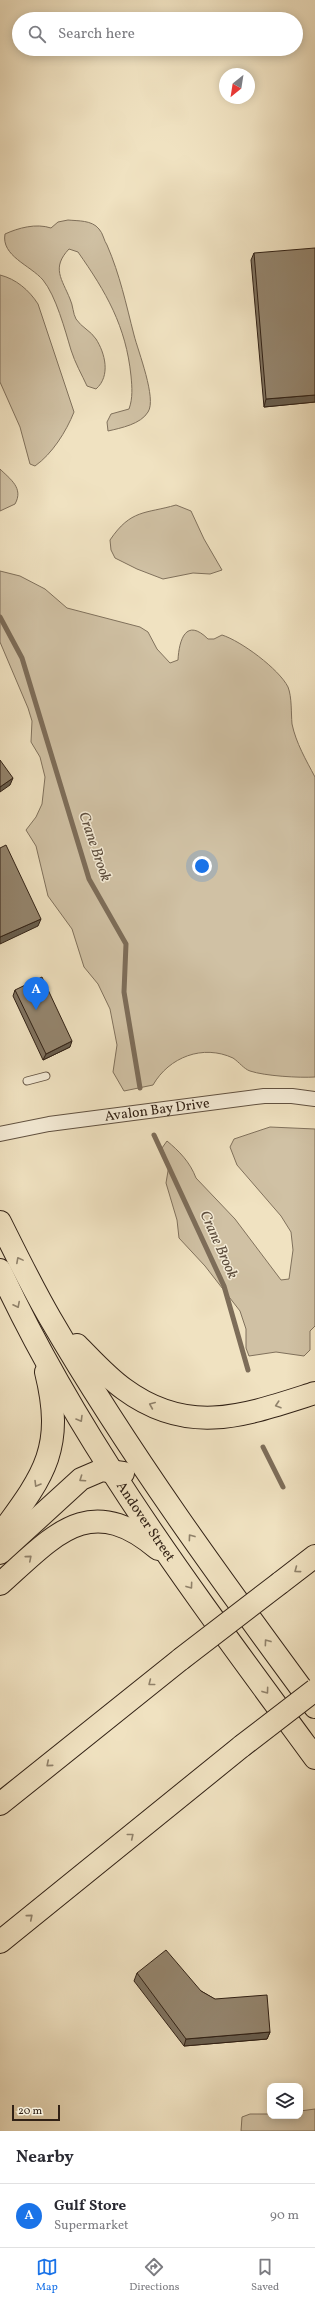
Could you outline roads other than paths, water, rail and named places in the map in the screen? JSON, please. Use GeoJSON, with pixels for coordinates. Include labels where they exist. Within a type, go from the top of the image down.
{"type":"FeatureCollection","features":[{"type":"Feature","properties":{"kind":"highway","name":"Andover Street"},"geometry":{"type":"LineString","coordinates":[[0,1222],[50,1318],[166,1501],[315,1707]]}},
{"type":"Feature","properties":{"kind":"highway","name":"Andover Street"},"geometry":{"type":"LineString","coordinates":[[0,1270],[40,1351],[112,1470],[172,1561],[315,1758]]}},
{"type":"Feature","properties":{"kind":"highway"},"geometry":{"type":"LineString","coordinates":[[50,1318],[124,1389],[166,1411],[189,1416],[232,1417],[254,1412],[315,1393]]}},
{"type":"Feature","properties":{"kind":"highway"},"geometry":{"type":"LineString","coordinates":[[0,1535],[38,1483],[51,1446],[52,1405],[40,1351]]}},
{"type":"Feature","properties":{"kind":"highway"},"geometry":{"type":"LineString","coordinates":[[0,1553],[81,1479],[92,1473],[112,1470],[128,1474],[166,1501]]}},
{"type":"Feature","properties":{"kind":"highway"},"geometry":{"type":"LineString","coordinates":[[0,1584],[54,1536],[70,1526],[88,1521],[108,1522],[129,1528],[150,1542],[172,1561]]}},
{"type":"Feature","properties":{"kind":"highway"},"geometry":{"type":"LineString","coordinates":[[0,1804],[181,1659],[315,1556]]}},
{"type":"Feature","properties":{"kind":"highway"},"geometry":{"type":"LineString","coordinates":[[0,1942],[242,1746],[315,1690]]}},
{"type":"Feature","properties":{"kind":"highway"},"geometry":{"type":"LineString","coordinates":[[290,1724],[315,1745]]}},
{"type":"Feature","properties":{"kind":"street","name":"Avalon Bay Drive"},"geometry":{"type":"LineString","coordinates":[[0,1134],[49,1124],[264,1096],[292,1096],[315,1099]]}},
{"type":"Feature","properties":{"kind":"lane"},"geometry":{"type":"LineString","coordinates":[[27,1082],[46,1076]]}},
{"type":"Feature","properties":{"kind":"waterway","name":"Crane Brook"},"geometry":{"type":"LineString","coordinates":[[0,617],[22,658],[89,879],[126,944],[124,992],[140,1088]]}},
{"type":"Feature","properties":{"kind":"waterway","name":"Crane Brook"},"geometry":{"type":"LineString","coordinates":[[154,1135],[224,1286],[248,1370]]}},
{"type":"Feature","properties":{"kind":"waterway","name":"Crane Brook"},"geometry":{"type":"LineString","coordinates":[[263,1447],[283,1487]]}},
{"type":"Feature","properties":{"kind":"place","name":"Gulf Store"},"geometry":{"type":"Point","coordinates":[36,1010]}}]}
